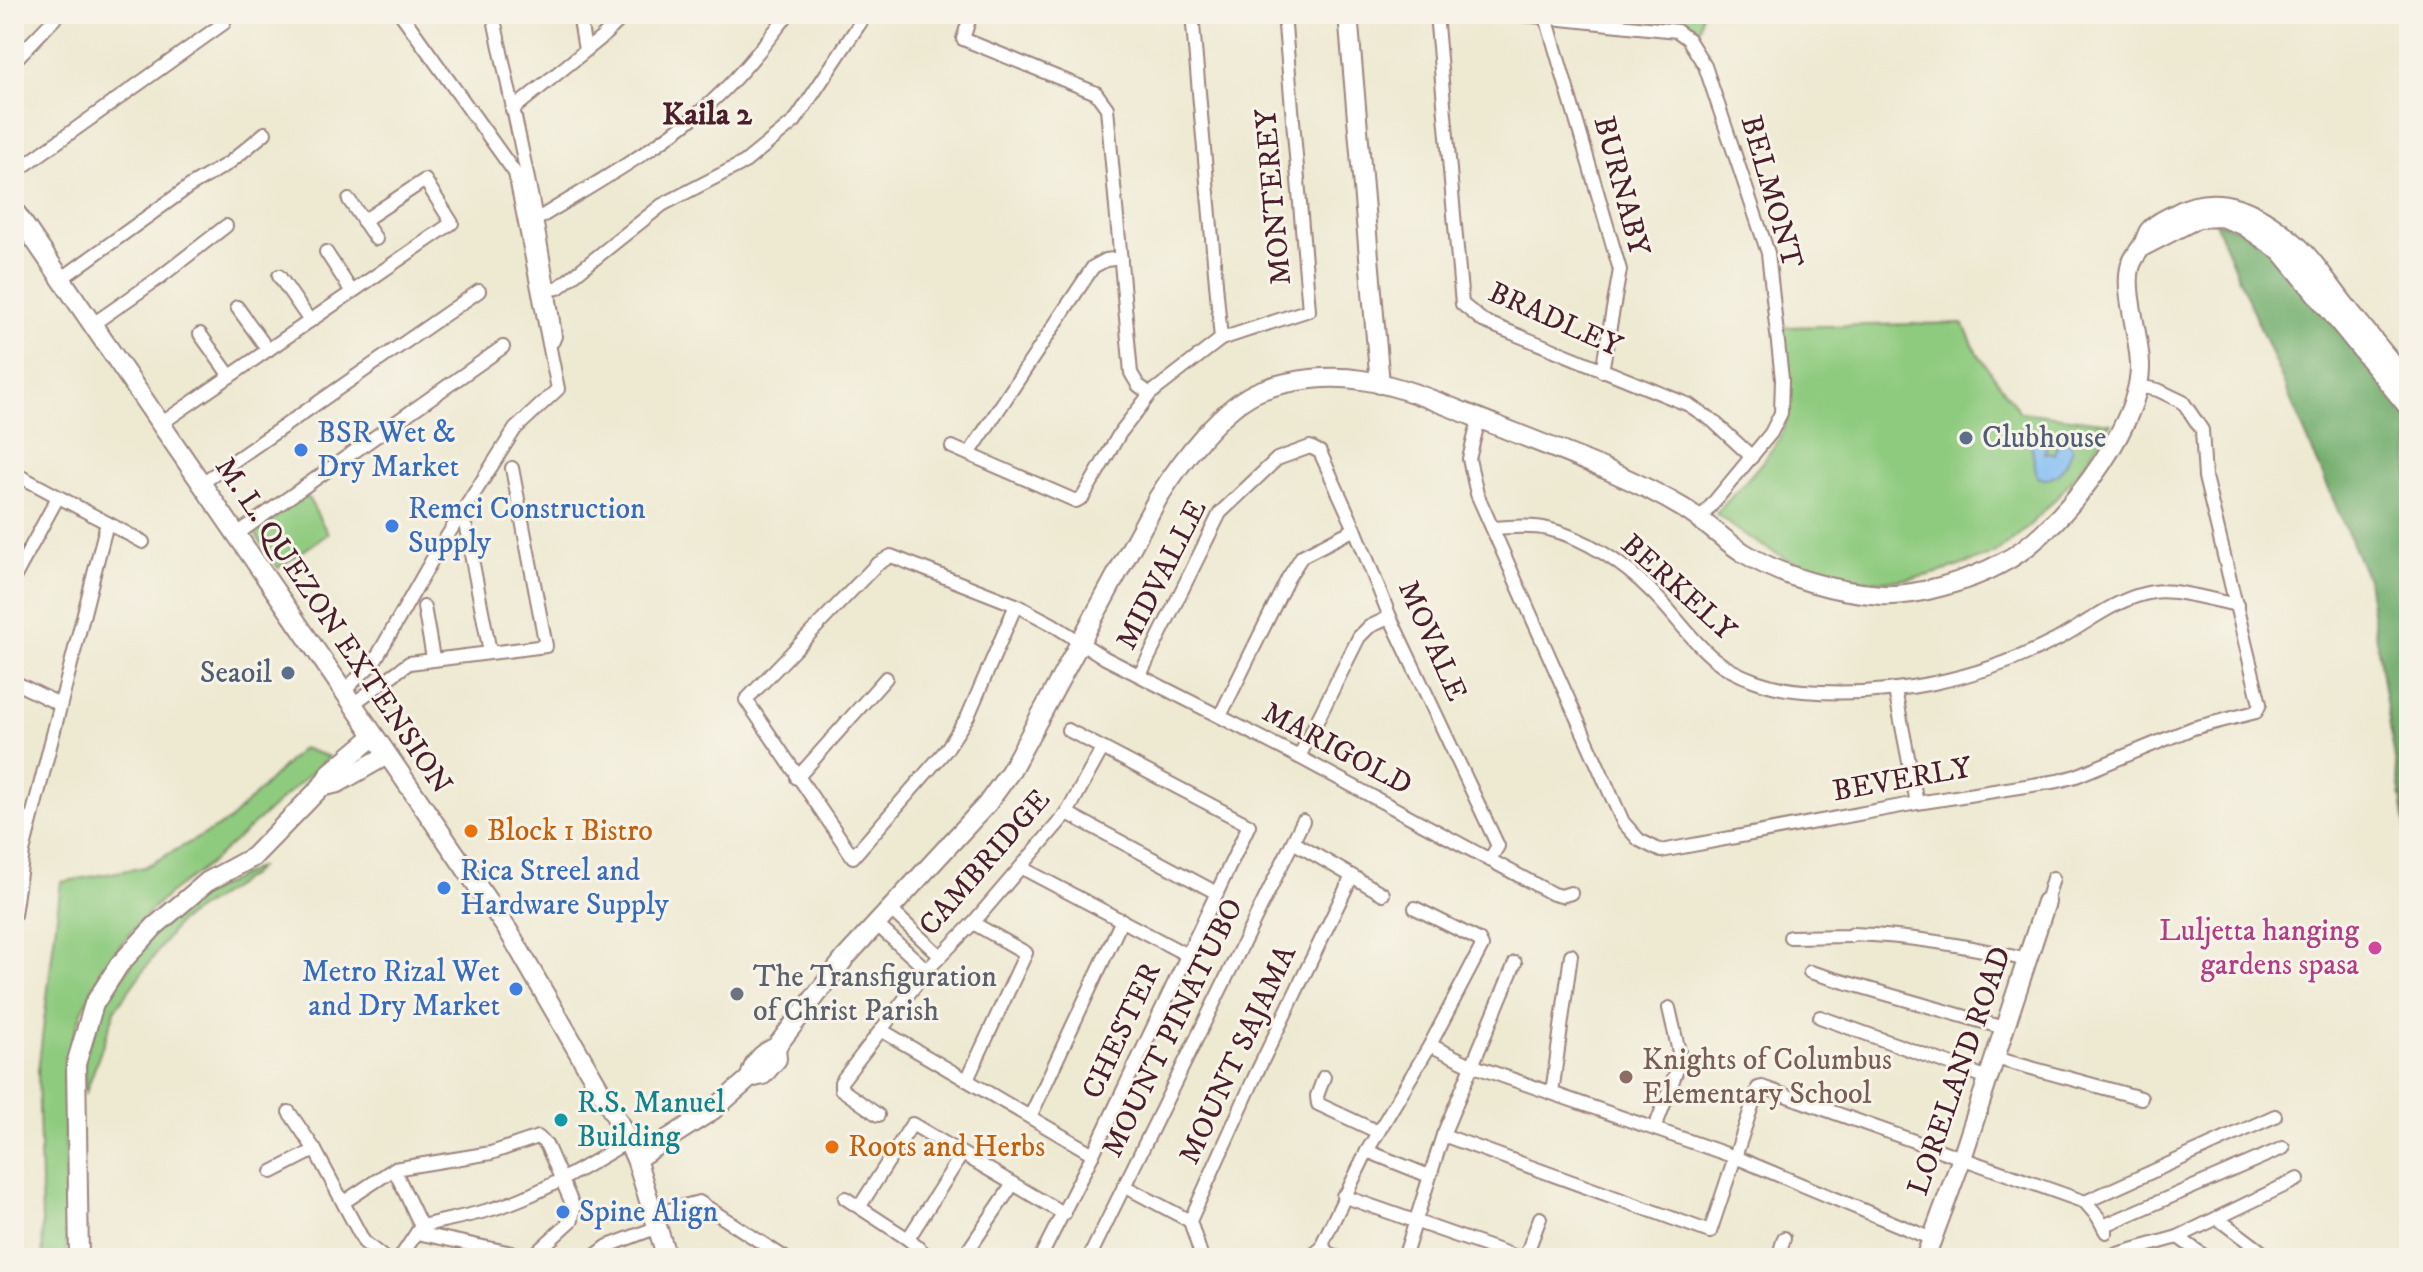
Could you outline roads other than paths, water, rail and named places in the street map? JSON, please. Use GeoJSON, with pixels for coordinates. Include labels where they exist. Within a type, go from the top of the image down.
{"type":"FeatureCollection","features":[{"type":"Feature","properties":{"kind":"street"},"geometry":{"type":"LineString","coordinates":[[14,61],[54,19],[39,14]]}},
{"type":"Feature","properties":{"kind":"street"},"geometry":{"type":"LineString","coordinates":[[348,698],[374,662],[455,521],[515,429],[558,389],[515,173],[401,14]]}},
{"type":"Feature","properties":{"kind":"street"},"geometry":{"type":"LineString","coordinates":[[493,14],[549,290],[555,336],[550,349]]}},
{"type":"Feature","properties":{"kind":"street"},"geometry":{"type":"LineString","coordinates":[[579,14],[585,50]]}},
{"type":"Feature","properties":{"kind":"street"},"geometry":{"type":"LineString","coordinates":[[512,110],[626,14]]}},
{"type":"Feature","properties":{"kind":"street"},"geometry":{"type":"LineString","coordinates":[[536,220],[670,136],[742,70],[788,14]]}},
{"type":"Feature","properties":{"kind":"street"},"geometry":{"type":"LineString","coordinates":[[549,290],[558,288],[662,205],[745,162],[795,121],[866,14]]}},
{"type":"Feature","properties":{"kind":"street"},"geometry":{"type":"LineString","coordinates":[[971,14],[963,39],[1096,93],[1107,108],[1131,373],[1138,385],[1150,394]]}},
{"type":"Feature","properties":{"kind":"street"},"geometry":{"type":"LineString","coordinates":[[1192,14],[1221,339]]}},
{"type":"Feature","properties":{"kind":"street","name":"MONTEREY"},"geometry":{"type":"LineString","coordinates":[[952,447],[1076,501],[1083,497],[1120,433],[1150,394],[1221,339],[1309,310],[1284,14]]}},
{"type":"Feature","properties":{"kind":"street"},"geometry":{"type":"LineString","coordinates":[[1348,14],[1380,384]]}},
{"type":"Feature","properties":{"kind":"street","name":"BRADLEY"},"geometry":{"type":"LineString","coordinates":[[1436,14],[1462,304],[1483,321],[1689,405],[1713,421],[1752,457]]}},
{"type":"Feature","properties":{"kind":"street","name":"BELMONT"},"geometry":{"type":"LineString","coordinates":[[1512,14],[1619,18],[1677,31],[1688,39],[1705,66],[1768,253],[1782,379],[1781,413],[1771,433],[1700,519]]}},
{"type":"Feature","properties":{"kind":"street","name":"BURNABY"},"geometry":{"type":"LineString","coordinates":[[1546,17],[1620,270],[1602,371]]}},
{"type":"Feature","properties":{"kind":"street"},"geometry":{"type":"LineString","coordinates":[[14,173],[224,23]]}},
{"type":"Feature","properties":{"kind":"street"},"geometry":{"type":"LineString","coordinates":[[61,279],[190,186],[229,163],[265,133]]}},
{"type":"Feature","properties":{"kind":"street"},"geometry":{"type":"LineString","coordinates":[[162,423],[452,223],[425,180],[363,221]]}},
{"type":"Feature","properties":{"kind":"street"},"geometry":{"type":"LineString","coordinates":[[349,200],[376,239]]}},
{"type":"Feature","properties":{"kind":"street"},"geometry":{"type":"LineString","coordinates":[[636,1159],[713,1110],[750,1078],[752,1066],[765,1051],[776,1047],[845,958],[987,804],[1010,772],[1177,468],[1229,412],[1258,391],[1301,380],[1339,378],[1380,384],[1479,419],[1642,487],[1683,508],[1745,553],[1813,582],[1884,596],[1946,584],[2005,562],[2058,517],[2085,486],[2116,441],[2135,402],[2139,345],[2128,279],[2135,255],[2150,228],[2195,203],[2224,203],[2247,211],[2293,241],[2409,384]]}},
{"type":"Feature","properties":{"kind":"street","name":"M. L. QUEZON EXTENSION"},"geometry":{"type":"LineString","coordinates":[[14,210],[509,932],[582,1056],[636,1159],[667,1258]]}},
{"type":"Feature","properties":{"kind":"street"},"geometry":{"type":"LineString","coordinates":[[2142,247],[2198,218],[2221,217],[2243,225],[2281,251],[2409,408]]}},
{"type":"Feature","properties":{"kind":"street"},"geometry":{"type":"LineString","coordinates":[[93,324],[226,226]]}},
{"type":"Feature","properties":{"kind":"street"},"geometry":{"type":"LineString","coordinates":[[326,252],[352,292]]}},
{"type":"Feature","properties":{"kind":"street"},"geometry":{"type":"LineString","coordinates":[[969,454],[1093,267],[1106,260],[1121,258]]}},
{"type":"Feature","properties":{"kind":"street"},"geometry":{"type":"LineString","coordinates":[[279,276],[310,321]]}},
{"type":"Feature","properties":{"kind":"street"},"geometry":{"type":"LineString","coordinates":[[202,483],[479,291]]}},
{"type":"Feature","properties":{"kind":"street"},"geometry":{"type":"LineString","coordinates":[[237,307],[268,350]]}},
{"type":"Feature","properties":{"kind":"street"},"geometry":{"type":"LineString","coordinates":[[200,334],[230,376]]}},
{"type":"Feature","properties":{"kind":"street"},"geometry":{"type":"LineString","coordinates":[[237,534],[503,347]]}},
{"type":"Feature","properties":{"kind":"street","name":"BEVERLY"},"geometry":{"type":"LineString","coordinates":[[1479,419],[1469,459],[1477,494],[1623,822],[1639,840],[1661,851],[2076,776],[2193,728],[2256,712],[2260,704],[2205,477],[2202,430],[2183,402],[2158,390],[2138,386]]}},
{"type":"Feature","properties":{"kind":"street","name":"MOVALE"},"geometry":{"type":"LineString","coordinates":[[1310,447],[1320,452],[1390,617],[1498,846],[1490,859]]}},
{"type":"Feature","properties":{"kind":"street","name":"MIDVALLE"},"geometry":{"type":"LineString","coordinates":[[1140,675],[1220,513],[1277,459],[1310,447]]}},
{"type":"Feature","properties":{"kind":"street"},"geometry":{"type":"LineString","coordinates":[[348,698],[409,663],[546,646],[512,468]]}},
{"type":"Feature","properties":{"kind":"street"},"geometry":{"type":"LineString","coordinates":[[14,473],[143,542]]}},
{"type":"Feature","properties":{"kind":"street"},"geometry":{"type":"LineString","coordinates":[[14,578],[58,497]]}},
{"type":"Feature","properties":{"kind":"street"},"geometry":{"type":"LineString","coordinates":[[14,915],[23,852],[107,523]]}},
{"type":"Feature","properties":{"kind":"street","name":"BERKELY"},"geometry":{"type":"LineString","coordinates":[[1494,528],[1523,526],[1547,529],[1580,540],[1622,566],[1650,590],[1713,658],[1742,676],[1802,691],[1895,690],[1960,678],[2057,640],[2115,603],[2155,591],[2237,605]]}},
{"type":"Feature","properties":{"kind":"street"},"geometry":{"type":"LineString","coordinates":[[466,528],[490,652]]}},
{"type":"Feature","properties":{"kind":"street"},"geometry":{"type":"LineString","coordinates":[[1220,716],[1288,578],[1302,556],[1355,529]]}},
{"type":"Feature","properties":{"kind":"street","name":"MARIGOLD"},"geometry":{"type":"LineString","coordinates":[[797,778],[746,700],[876,565],[891,556],[1016,605],[1140,675],[1553,894],[1561,896],[1571,893]]}},
{"type":"Feature","properties":{"kind":"street"},"geometry":{"type":"LineString","coordinates":[[886,678],[797,778],[853,857],[946,750],[968,716],[1016,605]]}},
{"type":"Feature","properties":{"kind":"street"},"geometry":{"type":"LineString","coordinates":[[424,607],[433,658]]}},
{"type":"Feature","properties":{"kind":"street"},"geometry":{"type":"LineString","coordinates":[[1299,757],[1359,637],[1369,627],[1390,617]]}},
{"type":"Feature","properties":{"kind":"street"},"geometry":{"type":"LineString","coordinates":[[14,682],[59,704]]}},
{"type":"Feature","properties":{"kind":"street"},"geometry":{"type":"LineString","coordinates":[[1895,690],[1917,803]]}},
{"type":"Feature","properties":{"kind":"street"},"geometry":{"type":"LineString","coordinates":[[1068,730],[1102,749]]}},
{"type":"Feature","properties":{"kind":"street"},"geometry":{"type":"LineString","coordinates":[[79,1258],[76,1064],[94,1004],[126,956],[155,926],[207,882],[253,857],[321,787],[330,773],[374,736]]}},
{"type":"Feature","properties":{"kind":"street","name":"CAMBRIDGE"},"geometry":{"type":"LineString","coordinates":[[878,1115],[841,1089],[841,1082],[927,970],[973,923],[1067,813],[1102,749]]}},
{"type":"Feature","properties":{"kind":"street","name":"CHESTER"},"geometry":{"type":"LineString","coordinates":[[1040,1258],[1093,1154],[1249,825],[1102,749]]}},
{"type":"Feature","properties":{"kind":"street"},"geometry":{"type":"LineString","coordinates":[[321,787],[338,783],[387,755]]}},
{"type":"Feature","properties":{"kind":"street"},"geometry":{"type":"LineString","coordinates":[[1067,813],[1217,893]]}},
{"type":"Feature","properties":{"kind":"street","name":"MOUNT PINATUBO"},"geometry":{"type":"LineString","coordinates":[[1089,1258],[1303,821]]}},
{"type":"Feature","properties":{"kind":"street"},"geometry":{"type":"LineString","coordinates":[[1293,842],[1383,894]]}},
{"type":"Feature","properties":{"kind":"street"},"geometry":{"type":"LineString","coordinates":[[1022,868],[1187,955]]}},
{"type":"Feature","properties":{"kind":"street","name":"MOUNT SAJAMA"},"geometry":{"type":"LineString","coordinates":[[1190,1221],[1256,1074],[1352,876]]}},
{"type":"Feature","properties":{"kind":"street"},"geometry":{"type":"LineString","coordinates":[[2046,902],[2053,878]]}},
{"type":"Feature","properties":{"kind":"street","name":"LORELAND ROAD"},"geometry":{"type":"LineString","coordinates":[[1925,1258],[1962,1158],[2046,902]]}},
{"type":"Feature","properties":{"kind":"street"},"geometry":{"type":"LineString","coordinates":[[1309,1258],[1323,1247],[1343,1196],[1367,1151],[1481,951],[1482,942],[1415,908]]}},
{"type":"Feature","properties":{"kind":"street"},"geometry":{"type":"LineString","coordinates":[[890,909],[940,956]]}},
{"type":"Feature","properties":{"kind":"street"},"geometry":{"type":"LineString","coordinates":[[1030,1117],[1122,920]]}},
{"type":"Feature","properties":{"kind":"street"},"geometry":{"type":"LineString","coordinates":[[967,1080],[1026,953],[973,923]]}},
{"type":"Feature","properties":{"kind":"street"},"geometry":{"type":"LineString","coordinates":[[876,924],[927,970]]}},
{"type":"Feature","properties":{"kind":"street"},"geometry":{"type":"LineString","coordinates":[[1790,937],[1887,935],[2027,960]]}},
{"type":"Feature","properties":{"kind":"street"},"geometry":{"type":"LineString","coordinates":[[1552,1093],[1571,955]]}},
{"type":"Feature","properties":{"kind":"street"},"geometry":{"type":"LineString","coordinates":[[1404,1258],[1443,1135],[1515,963]]}},
{"type":"Feature","properties":{"kind":"street"},"geometry":{"type":"LineString","coordinates":[[1810,972],[2004,1028]]}},
{"type":"Feature","properties":{"kind":"street"},"geometry":{"type":"LineString","coordinates":[[1655,1128],[1678,1067],[1679,1052],[1669,1008]]}},
{"type":"Feature","properties":{"kind":"street"},"geometry":{"type":"LineString","coordinates":[[1820,1017],[1988,1078]]}},
{"type":"Feature","properties":{"kind":"street"},"geometry":{"type":"LineString","coordinates":[[881,1030],[1093,1154]]}},
{"type":"Feature","properties":{"kind":"street"},"geometry":{"type":"LineString","coordinates":[[1430,1045],[1471,1065],[1735,1157],[1932,1239]]}},
{"type":"Feature","properties":{"kind":"street"},"geometry":{"type":"LineString","coordinates":[[1995,1058],[2141,1098]]}},
{"type":"Feature","properties":{"kind":"street"},"geometry":{"type":"LineString","coordinates":[[1324,1077],[1317,1096],[1318,1104],[1378,1132]]}},
{"type":"Feature","properties":{"kind":"street"},"geometry":{"type":"LineString","coordinates":[[1443,1135],[1710,1232],[1758,1088],[1762,1087],[2085,1202],[2104,1229],[2283,1148]]}},
{"type":"Feature","properties":{"kind":"street"},"geometry":{"type":"LineString","coordinates":[[289,1112],[315,1150],[364,1242],[384,1258]]}},
{"type":"Feature","properties":{"kind":"street"},"geometry":{"type":"LineString","coordinates":[[2085,1202],[2275,1116]]}},
{"type":"Feature","properties":{"kind":"street"},"geometry":{"type":"LineString","coordinates":[[860,1206],[912,1124],[1064,1214]]}},
{"type":"Feature","properties":{"kind":"street"},"geometry":{"type":"LineString","coordinates":[[344,1202],[394,1169],[491,1153],[538,1137],[546,1144],[574,1208],[572,1220],[531,1255],[515,1255],[419,1229]]}},
{"type":"Feature","properties":{"kind":"street"},"geometry":{"type":"LineString","coordinates":[[400,1258],[419,1229],[520,1200],[627,1142]]}},
{"type":"Feature","properties":{"kind":"street"},"geometry":{"type":"LineString","coordinates":[[272,1172],[315,1150]]}},
{"type":"Feature","properties":{"kind":"street"},"geometry":{"type":"LineString","coordinates":[[1367,1151],[1429,1176]]}},
{"type":"Feature","properties":{"kind":"street"},"geometry":{"type":"LineString","coordinates":[[908,1239],[962,1154]]}},
{"type":"Feature","properties":{"kind":"street"},"geometry":{"type":"LineString","coordinates":[[394,1169],[419,1229]]}},
{"type":"Feature","properties":{"kind":"street"},"geometry":{"type":"LineString","coordinates":[[2103,1258],[2135,1254],[2178,1237],[2298,1179]]}},
{"type":"Feature","properties":{"kind":"street"},"geometry":{"type":"LineString","coordinates":[[963,1258],[1013,1184]]}},
{"type":"Feature","properties":{"kind":"street"},"geometry":{"type":"LineString","coordinates":[[1124,1186],[1190,1221],[1202,1258]]}},
{"type":"Feature","properties":{"kind":"street"},"geometry":{"type":"LineString","coordinates":[[1343,1196],[1523,1258],[1540,1218]]}},
{"type":"Feature","properties":{"kind":"street"},"geometry":{"type":"LineString","coordinates":[[845,1198],[908,1239],[930,1258]]}},
{"type":"Feature","properties":{"kind":"street"},"geometry":{"type":"LineString","coordinates":[[592,1258],[656,1220],[699,1202],[780,1257]]}},
{"type":"Feature","properties":{"kind":"street"},"geometry":{"type":"LineString","coordinates":[[2217,1218],[2270,1258]]}},
{"type":"Feature","properties":{"kind":"street"},"geometry":{"type":"LineString","coordinates":[[2178,1237],[2207,1258]]}},
{"type":"Feature","properties":{"kind":"street"},"geometry":{"type":"LineString","coordinates":[[1778,1258],[1784,1238]]}},
{"type":"Feature","properties":{"kind":"street"},"geometry":{"type":"LineString","coordinates":[[1323,1247],[1339,1258]]}},
{"type":"Feature","properties":{"kind":"water"},"geometry":{"type":"Polygon","coordinates":[[[2061,437],[2069,440],[2072,448],[2064,467],[2056,476],[2037,477],[2031,443],[2034,439],[2044,439],[2047,446],[2044,453],[2054,454],[2057,447],[2055,442],[2061,437]]]}},
{"type":"Feature","properties":{"kind":"place","name":"Clubhouse"},"geometry":{"type":"Point","coordinates":[1966,438]}},
{"type":"Feature","properties":{"kind":"place","name":"BSR Wet & Dry Market"},"geometry":{"type":"Point","coordinates":[301,450]}},
{"type":"Feature","properties":{"kind":"place","name":"Remci Construction Supply"},"geometry":{"type":"Point","coordinates":[392,526]}},
{"type":"Feature","properties":{"kind":"place","name":"Seaoil"},"geometry":{"type":"Point","coordinates":[288,673]}},
{"type":"Feature","properties":{"kind":"place","name":"Block 1 Bistro"},"geometry":{"type":"Point","coordinates":[471,831]}},
{"type":"Feature","properties":{"kind":"place","name":"Rica Streel and Hardware Supply"},"geometry":{"type":"Point","coordinates":[444,888]}},
{"type":"Feature","properties":{"kind":"place","name":"Luljetta hanging gardens spasa"},"geometry":{"type":"Point","coordinates":[2375,948]}},
{"type":"Feature","properties":{"kind":"place","name":"Metro Rizal Wet and Dry Market"},"geometry":{"type":"Point","coordinates":[516,989]}},
{"type":"Feature","properties":{"kind":"place","name":"The Transfiguration of Christ Parish"},"geometry":{"type":"Point","coordinates":[737,994]}},
{"type":"Feature","properties":{"kind":"place","name":"Knights of Columbus Elementary School"},"geometry":{"type":"Point","coordinates":[1626,1077]}},
{"type":"Feature","properties":{"kind":"place","name":"R.S. Manuel Building"},"geometry":{"type":"Point","coordinates":[561,1120]}},
{"type":"Feature","properties":{"kind":"place","name":"Roots and Herbs"},"geometry":{"type":"Point","coordinates":[832,1147]}},
{"type":"Feature","properties":{"kind":"place","name":"Spine Align"},"geometry":{"type":"Point","coordinates":[563,1212]}},
{"type":"Feature","properties":{"kind":"district","name":"Kaila 2"},"geometry":{"type":"Point","coordinates":[707,115]}}]}
